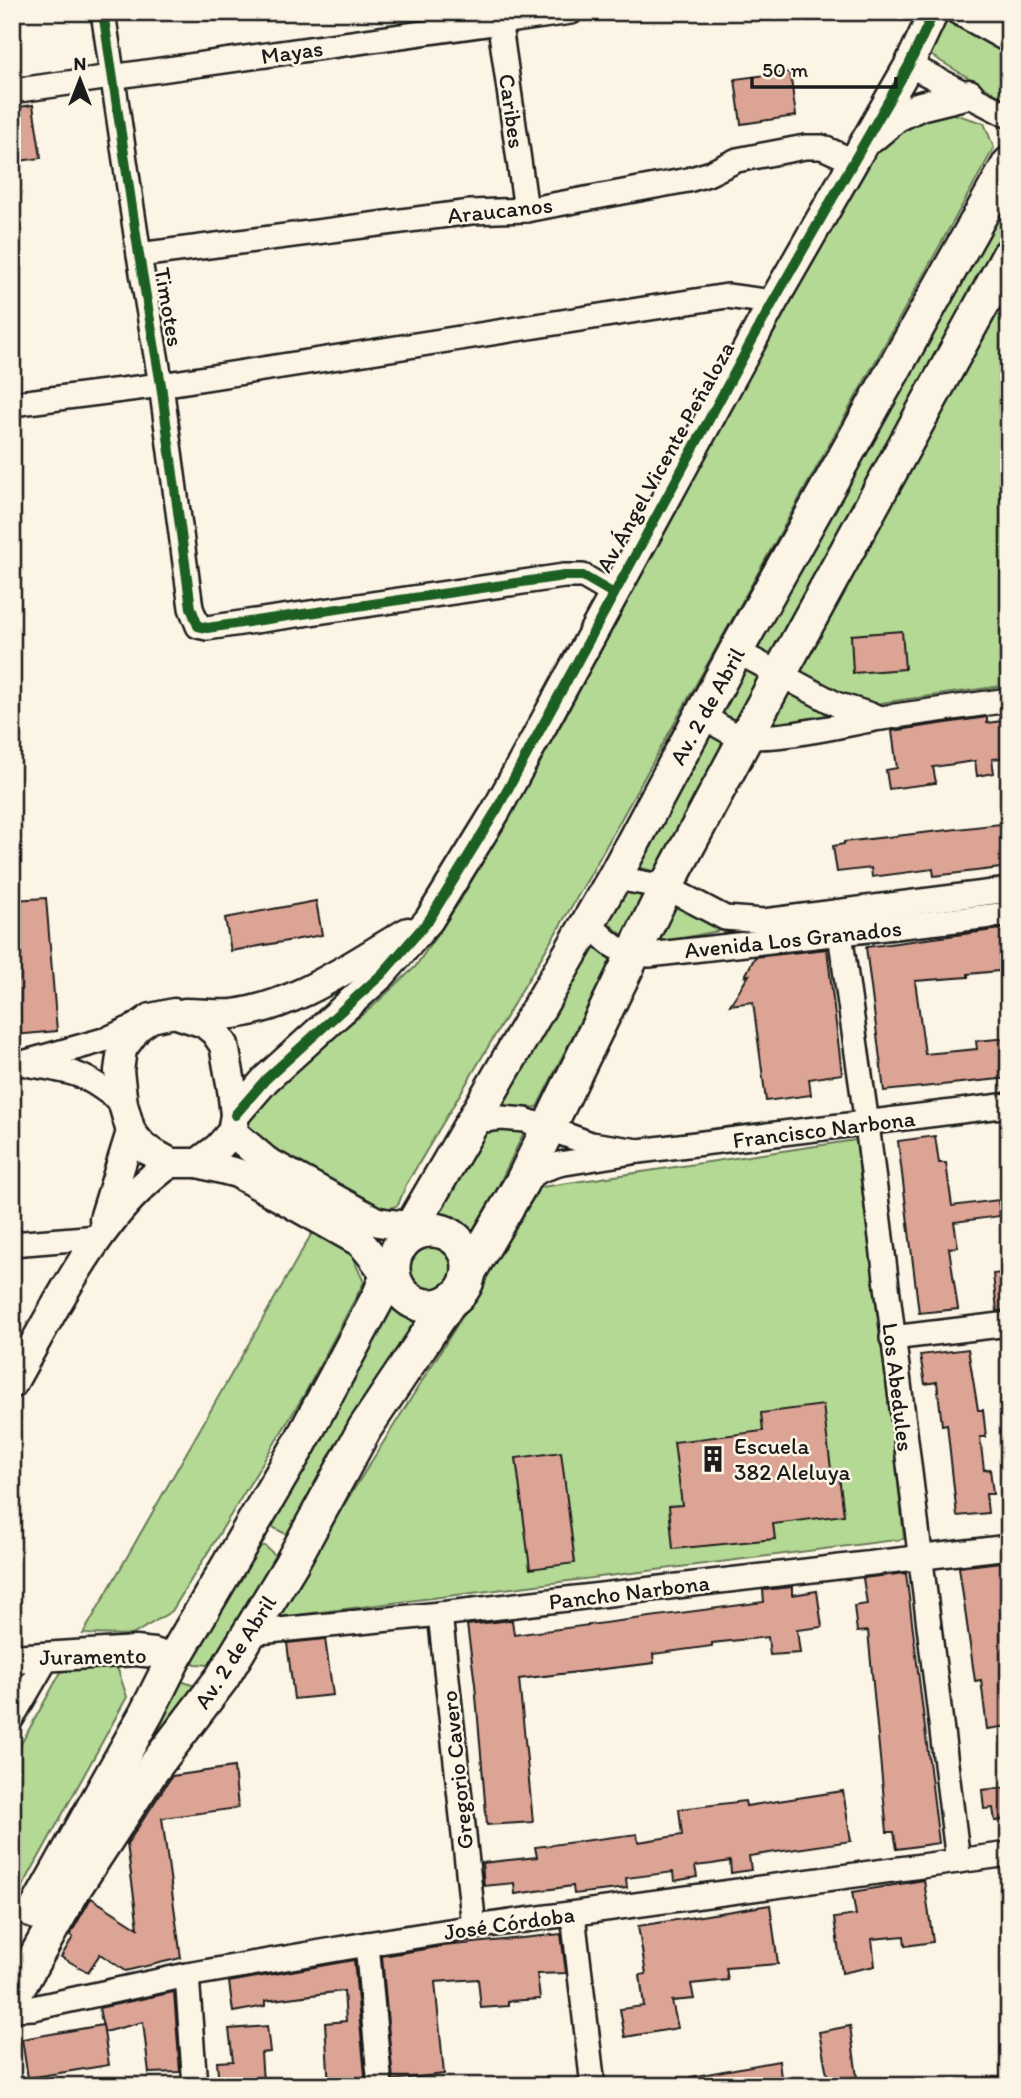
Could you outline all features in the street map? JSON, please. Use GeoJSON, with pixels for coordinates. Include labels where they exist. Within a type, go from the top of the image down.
{"type":"FeatureCollection","features":[{"type":"Feature","properties":{"kind":"main road","name":"Av. 2 de Abril"},"geometry":{"type":"LineString","coordinates":[[12,1953],[146,1714],[173,1660],[299,1445],[474,1121],[613,880],[736,651],[1009,164]]}},
{"type":"Feature","properties":{"kind":"main road","name":"Av. 2 de Abril"},"geometry":{"type":"LineString","coordinates":[[470,1272],[522,1182],[631,955],[746,736],[1009,255]]}},
{"type":"Feature","properties":{"kind":"main road"},"geometry":{"type":"LineString","coordinates":[[452,1235],[460,1242],[469,1261],[470,1272],[463,1289],[450,1301],[425,1305],[412,1301],[404,1255],[452,1235]]}},
{"type":"Feature","properties":{"kind":"main road","name":"Av. 2 de Abril"},"geometry":{"type":"LineString","coordinates":[[12,1999],[75,1887],[152,1770],[222,1678],[291,1564],[365,1428],[450,1301]]}},
{"type":"Feature","properties":{"kind":"main road"},"geometry":{"type":"LineString","coordinates":[[245,1536],[261,1534],[275,1538],[285,1548],[291,1564]]}},
{"type":"Feature","properties":{"kind":"main road"},"geometry":{"type":"LineString","coordinates":[[173,1660],[186,1670],[205,1677],[222,1678]]}},
{"type":"Feature","properties":{"kind":"street","name":"Timotes"},"geometry":{"type":"LineString","coordinates":[[103,12],[191,608],[198,626],[207,628],[564,576],[583,576],[614,594]]}},
{"type":"Feature","properties":{"kind":"street","name":"Mayas"},"geometry":{"type":"LineString","coordinates":[[12,91],[499,18],[571,12]]}},
{"type":"Feature","properties":{"kind":"street","name":"Av Ángel Vicente Peñaloza"},"geometry":{"type":"LineString","coordinates":[[234,1124],[266,1079],[382,974],[429,920],[496,811],[773,302],[908,65],[934,12]]}},
{"type":"Feature","properties":{"kind":"street"},"geometry":{"type":"LineString","coordinates":[[957,12],[1009,41]]}},
{"type":"Feature","properties":{"kind":"street"},"geometry":{"type":"LineString","coordinates":[[1003,12],[1009,24]]}},
{"type":"Feature","properties":{"kind":"street","name":"Caribes"},"geometry":{"type":"LineString","coordinates":[[499,18],[526,210]]}},
{"type":"Feature","properties":{"kind":"street"},"geometry":{"type":"LineString","coordinates":[[908,65],[1009,116]]}},
{"type":"Feature","properties":{"kind":"street"},"geometry":{"type":"LineString","coordinates":[[856,155],[897,117],[920,106],[969,94]]}},
{"type":"Feature","properties":{"kind":"street","name":"Araucanos"},"geometry":{"type":"LineString","coordinates":[[139,255],[471,212],[526,210],[688,180],[737,160],[805,147],[822,147],[856,155]]}},
{"type":"Feature","properties":{"kind":"street"},"geometry":{"type":"LineString","coordinates":[[12,404],[160,385],[727,296],[773,302]]}},
{"type":"Feature","properties":{"kind":"street"},"geometry":{"type":"LineString","coordinates":[[736,651],[836,704],[881,718]]}},
{"type":"Feature","properties":{"kind":"street"},"geometry":{"type":"LineString","coordinates":[[702,715],[732,733],[767,737],[1009,700]]}},
{"type":"Feature","properties":{"kind":"street","name":"Avenida Los Granados"},"geometry":{"type":"LineString","coordinates":[[613,880],[666,887],[725,918],[741,921],[839,923],[1009,914]]}},
{"type":"Feature","properties":{"kind":"street","name":"Avenida Los Granados"},"geometry":{"type":"LineString","coordinates":[[631,955],[649,956],[1009,890]]}},
{"type":"Feature","properties":{"kind":"street"},"geometry":{"type":"LineString","coordinates":[[18,1065],[107,1039],[162,1016],[233,1014],[270,1006],[301,993],[429,920]]}},
{"type":"Feature","properties":{"kind":"street"},"geometry":{"type":"LineString","coordinates":[[588,922],[617,950],[631,955]]}},
{"type":"Feature","properties":{"kind":"street","name":"Los Abedules"},"geometry":{"type":"LineString","coordinates":[[839,923],[867,1124],[958,1861]]}},
{"type":"Feature","properties":{"kind":"street"},"geometry":{"type":"LineString","coordinates":[[162,1016],[204,1023],[224,1045],[234,1124],[266,1161],[375,1221],[391,1226],[404,1255],[374,1256],[360,1242],[237,1173],[184,1163],[144,1148],[131,1132],[123,1104],[119,1071],[122,1049],[138,1027],[162,1016]]}},
{"type":"Feature","properties":{"kind":"street"},"geometry":{"type":"LineString","coordinates":[[18,1065],[74,1072],[95,1082],[123,1104]]}},
{"type":"Feature","properties":{"kind":"street","name":"Francisco Narbona"},"geometry":{"type":"LineString","coordinates":[[522,1182],[541,1170],[559,1164],[1009,1105]]}},
{"type":"Feature","properties":{"kind":"street","name":"Francisco Narbona"},"geometry":{"type":"LineString","coordinates":[[474,1121],[525,1121],[591,1144],[639,1152]]}},
{"type":"Feature","properties":{"kind":"street"},"geometry":{"type":"LineString","coordinates":[[12,1384],[98,1237],[138,1189],[151,1176],[218,1148],[234,1124]]}},
{"type":"Feature","properties":{"kind":"street"},"geometry":{"type":"LineString","coordinates":[[98,1237],[131,1132]]}},
{"type":"Feature","properties":{"kind":"street"},"geometry":{"type":"LineString","coordinates":[[12,1244],[98,1237]]}},
{"type":"Feature","properties":{"kind":"street"},"geometry":{"type":"LineString","coordinates":[[892,1338],[1009,1324]]}},
{"type":"Feature","properties":{"kind":"street","name":"Pancho Narbona"},"geometry":{"type":"LineString","coordinates":[[249,1633],[440,1614],[1009,1547]]}},
{"type":"Feature","properties":{"kind":"street","name":"Gregorio Cavero"},"geometry":{"type":"LineString","coordinates":[[440,1614],[474,1927]]}},
{"type":"Feature","properties":{"kind":"street","name":"Juramento"},"geometry":{"type":"LineString","coordinates":[[12,1659],[136,1651],[154,1653],[173,1660]]}},
{"type":"Feature","properties":{"kind":"street"},"geometry":{"type":"LineString","coordinates":[[12,1718],[48,1656]]}},
{"type":"Feature","properties":{"kind":"street","name":"José Córdoba"},"geometry":{"type":"LineString","coordinates":[[12,2009],[33,2008],[187,1975],[474,1927],[1009,1854]]}},
{"type":"Feature","properties":{"kind":"street"},"geometry":{"type":"LineString","coordinates":[[573,1915],[593,2086]]}},
{"type":"Feature","properties":{"kind":"street"},"geometry":{"type":"LineString","coordinates":[[367,1944],[380,2086]]}},
{"type":"Feature","properties":{"kind":"street"},"geometry":{"type":"LineString","coordinates":[[187,1975],[195,2086]]}},
{"type":"Feature","properties":{"kind":"green space"},"geometry":{"type":"Polygon","coordinates":[[[947,17],[1009,53],[1009,102],[927,53],[947,17]]]}},
{"type":"Feature","properties":{"kind":"green space"},"geometry":{"type":"Polygon","coordinates":[[[950,113],[984,123],[994,148],[589,877],[406,1185],[398,1205],[377,1214],[266,1146],[244,1121],[256,1102],[312,1053],[371,1008],[415,967],[460,901],[562,723],[858,172],[907,124],[950,113]]]}},
{"type":"Feature","properties":{"kind":"green space"},"geometry":{"type":"Polygon","coordinates":[[[1009,180],[1009,226],[769,658],[747,649],[1009,180]]]}},
{"type":"Feature","properties":{"kind":"green space"},"geometry":{"type":"Polygon","coordinates":[[[1009,284],[1009,685],[859,706],[799,670],[1009,284]]]}},
{"type":"Feature","properties":{"kind":"green space"},"geometry":{"type":"Polygon","coordinates":[[[740,662],[760,674],[732,724],[712,713],[740,662]]]}},
{"type":"Feature","properties":{"kind":"green space"},"geometry":{"type":"Polygon","coordinates":[[[780,685],[830,716],[760,727],[780,685]]]}},
{"type":"Feature","properties":{"kind":"green space"},"geometry":{"type":"Polygon","coordinates":[[[705,727],[725,738],[656,872],[635,866],[705,727]]]}},
{"type":"Feature","properties":{"kind":"green space"},"geometry":{"type":"Polygon","coordinates":[[[621,888],[647,889],[624,936],[602,918],[621,888]]]}},
{"type":"Feature","properties":{"kind":"green space"},"geometry":{"type":"Polygon","coordinates":[[[670,900],[728,929],[648,945],[670,900]]]}},
{"type":"Feature","properties":{"kind":"green space"},"geometry":{"type":"Polygon","coordinates":[[[589,941],[611,960],[537,1107],[495,1108],[589,941]]]}},
{"type":"Feature","properties":{"kind":"green space"},"geometry":{"type":"Polygon","coordinates":[[[482,1130],[525,1130],[474,1237],[454,1216],[425,1217],[482,1130]]]}},
{"type":"Feature","properties":{"kind":"green space"},"geometry":{"type":"Polygon","coordinates":[[[856,1140],[904,1539],[273,1618],[469,1306],[535,1188],[856,1140]]]}},
{"type":"Feature","properties":{"kind":"green space"},"geometry":{"type":"Polygon","coordinates":[[[312,1233],[350,1252],[364,1282],[304,1395],[172,1611],[132,1635],[83,1634],[312,1233]]]}},
{"type":"Feature","properties":{"kind":"green space"},"geometry":{"type":"Polygon","coordinates":[[[431,1240],[449,1247],[456,1265],[449,1283],[431,1290],[413,1283],[406,1265],[413,1247],[431,1240]]]}},
{"type":"Feature","properties":{"kind":"green space"},"geometry":{"type":"Polygon","coordinates":[[[389,1297],[400,1313],[422,1320],[291,1537],[267,1524],[389,1297]]]}},
{"type":"Feature","properties":{"kind":"green space"},"geometry":{"type":"Polygon","coordinates":[[[252,1546],[265,1546],[278,1558],[211,1665],[195,1664],[186,1653],[252,1546]]]}},
{"type":"Feature","properties":{"kind":"green space"},"geometry":{"type":"Polygon","coordinates":[[[110,1662],[118,1670],[127,1697],[12,1906],[12,1760],[66,1663],[110,1662]]]}},
{"type":"Feature","properties":{"kind":"green space"},"geometry":{"type":"Polygon","coordinates":[[[172,1678],[198,1687],[96,1825],[172,1678]]]}},
{"type":"Feature","properties":{"kind":"building"},"geometry":{"type":"Polygon","coordinates":[[[790,72],[796,116],[741,124],[735,79],[790,72]]]}},
{"type":"Feature","properties":{"kind":"building"},"geometry":{"type":"Polygon","coordinates":[[[33,105],[41,158],[12,162],[12,108],[33,105]]]}},
{"type":"Feature","properties":{"kind":"building"},"geometry":{"type":"Polygon","coordinates":[[[902,631],[905,669],[853,673],[851,635],[902,631]]]}},
{"type":"Feature","properties":{"kind":"building"},"geometry":{"type":"Polygon","coordinates":[[[987,717],[987,723],[1009,720],[1009,757],[992,759],[994,773],[977,776],[975,761],[933,767],[936,783],[889,789],[886,770],[897,768],[892,731],[987,717]]]}},
{"type":"Feature","properties":{"kind":"building"},"geometry":{"type":"Polygon","coordinates":[[[1009,823],[1009,867],[934,876],[933,869],[872,877],[871,868],[837,872],[833,846],[844,842],[1009,823]]]}},
{"type":"Feature","properties":{"kind":"building"},"geometry":{"type":"Polygon","coordinates":[[[46,898],[57,1031],[15,1035],[12,1003],[12,900],[46,898]]]}},
{"type":"Feature","properties":{"kind":"building"},"geometry":{"type":"Polygon","coordinates":[[[316,901],[322,935],[231,951],[225,918],[316,901]]]}},
{"type":"Feature","properties":{"kind":"building"},"geometry":{"type":"Polygon","coordinates":[[[1009,928],[1009,970],[968,974],[968,977],[915,981],[925,1054],[977,1049],[976,1041],[1009,1038],[1009,1078],[884,1091],[866,947],[1009,928]]]}},
{"type":"Feature","properties":{"kind":"building"},"geometry":{"type":"Polygon","coordinates":[[[827,949],[842,1074],[809,1079],[811,1095],[766,1101],[753,1002],[730,1005],[749,975],[745,976],[755,957],[827,949]]]}},
{"type":"Feature","properties":{"kind":"building"},"geometry":{"type":"Polygon","coordinates":[[[935,1136],[939,1163],[946,1163],[952,1206],[998,1200],[1000,1216],[954,1222],[958,1247],[949,1248],[958,1309],[919,1313],[898,1141],[935,1136]]]}},
{"type":"Feature","properties":{"kind":"building"},"geometry":{"type":"Polygon","coordinates":[[[1009,1272],[1009,1310],[997,1311],[993,1274],[1009,1272]]]}},
{"type":"Feature","properties":{"kind":"building"},"geometry":{"type":"Polygon","coordinates":[[[968,1349],[978,1410],[983,1410],[986,1437],[980,1437],[984,1470],[990,1469],[993,1494],[986,1494],[988,1513],[957,1516],[947,1424],[942,1425],[937,1382],[925,1384],[920,1355],[968,1349]]]}},
{"type":"Feature","properties":{"kind":"building"},"geometry":{"type":"Polygon","coordinates":[[[823,1405],[832,1477],[839,1476],[844,1515],[773,1524],[775,1539],[673,1549],[669,1506],[682,1505],[674,1442],[763,1431],[761,1413],[823,1405]]]}},
{"type":"Feature","properties":{"kind":"building"},"geometry":{"type":"Polygon","coordinates":[[[561,1452],[575,1563],[530,1569],[516,1458],[561,1452]]]}},
{"type":"Feature","properties":{"kind":"building"},"geometry":{"type":"Polygon","coordinates":[[[1009,1561],[1009,1726],[987,1729],[981,1680],[975,1681],[959,1567],[1009,1561]]]}},
{"type":"Feature","properties":{"kind":"building"},"geometry":{"type":"Polygon","coordinates":[[[906,1573],[939,1843],[897,1849],[894,1832],[887,1832],[868,1631],[857,1632],[854,1606],[867,1604],[863,1578],[906,1573]]]}},
{"type":"Feature","properties":{"kind":"building"},"geometry":{"type":"Polygon","coordinates":[[[792,1587],[792,1595],[817,1591],[822,1627],[797,1630],[800,1653],[770,1655],[768,1637],[712,1643],[712,1646],[653,1654],[654,1663],[519,1679],[533,1822],[487,1825],[467,1625],[512,1620],[514,1635],[764,1602],[763,1590],[792,1587]]]}},
{"type":"Feature","properties":{"kind":"building"},"geometry":{"type":"Polygon","coordinates":[[[325,1639],[333,1695],[294,1699],[287,1643],[325,1639]]]}},
{"type":"Feature","properties":{"kind":"building"},"geometry":{"type":"Polygon","coordinates":[[[234,1767],[238,1808],[162,1818],[181,1958],[125,1971],[100,1954],[88,1972],[61,1957],[91,1898],[138,1928],[127,1844],[172,1776],[234,1767]]]}},
{"type":"Feature","properties":{"kind":"building"},"geometry":{"type":"Polygon","coordinates":[[[1009,1787],[1009,1819],[995,1821],[993,1808],[984,1809],[982,1790],[1009,1787]]]}},
{"type":"Feature","properties":{"kind":"building"},"geometry":{"type":"Polygon","coordinates":[[[843,1791],[851,1841],[749,1856],[751,1870],[731,1873],[730,1861],[695,1866],[697,1877],[674,1881],[673,1872],[626,1878],[627,1888],[574,1894],[573,1886],[515,1894],[514,1883],[484,1886],[482,1863],[537,1857],[535,1847],[637,1834],[638,1842],[682,1835],[679,1809],[745,1801],[746,1806],[843,1791]]]}},
{"type":"Feature","properties":{"kind":"building"},"geometry":{"type":"Polygon","coordinates":[[[924,1880],[933,1942],[905,1946],[904,1936],[872,1939],[875,1966],[842,1973],[834,1918],[856,1915],[852,1892],[924,1880]]]}},
{"type":"Feature","properties":{"kind":"building"},"geometry":{"type":"Polygon","coordinates":[[[770,1905],[778,1964],[726,1968],[728,1980],[691,1984],[694,1999],[672,2001],[678,2028],[625,2037],[620,2009],[644,2006],[640,1975],[646,1974],[638,1926],[770,1905]]]}},
{"type":"Feature","properties":{"kind":"building"},"geometry":{"type":"Polygon","coordinates":[[[561,1934],[566,1973],[537,1974],[540,1999],[508,2001],[508,2006],[481,2008],[478,1979],[435,1982],[444,2074],[393,2080],[382,1956],[444,1946],[561,1934]]]}},
{"type":"Feature","properties":{"kind":"building"},"geometry":{"type":"Polygon","coordinates":[[[354,1960],[366,2086],[329,2086],[325,2023],[346,2021],[344,1991],[265,2001],[265,2006],[233,2012],[229,1982],[354,1960]]]}},
{"type":"Feature","properties":{"kind":"building"},"geometry":{"type":"Polygon","coordinates":[[[174,1992],[180,2072],[149,2073],[143,2022],[104,2032],[99,2008],[174,1992]]]}},
{"type":"Feature","properties":{"kind":"building"},"geometry":{"type":"Polygon","coordinates":[[[103,2025],[109,2065],[28,2078],[22,2039],[103,2025]]]}},
{"type":"Feature","properties":{"kind":"building"},"geometry":{"type":"Polygon","coordinates":[[[267,2026],[270,2052],[261,2053],[263,2082],[219,2085],[217,2062],[233,2061],[229,2029],[267,2026]]]}},
{"type":"Feature","properties":{"kind":"building"},"geometry":{"type":"Polygon","coordinates":[[[850,2026],[857,2077],[828,2080],[819,2032],[850,2026]]]}},
{"type":"Feature","properties":{"kind":"building"},"geometry":{"type":"Polygon","coordinates":[[[779,2061],[782,2086],[691,2086],[690,2077],[779,2061]]]}},
{"type":"Feature","properties":{"kind":"cycle path"},"geometry":{"type":"LineString","coordinates":[[103,12],[161,385],[191,608],[198,626],[207,628],[564,576],[583,576],[614,594]]}},
{"type":"Feature","properties":{"kind":"cycle path"},"geometry":{"type":"LineString","coordinates":[[235,1115],[266,1079],[382,974],[429,920],[496,811],[773,302],[909,65],[934,12]]}},
{"type":"Feature","properties":{"kind":"place","name":"Escuela 382 Aleluya"},"geometry":{"type":"Point","coordinates":[713,1459]}}]}
